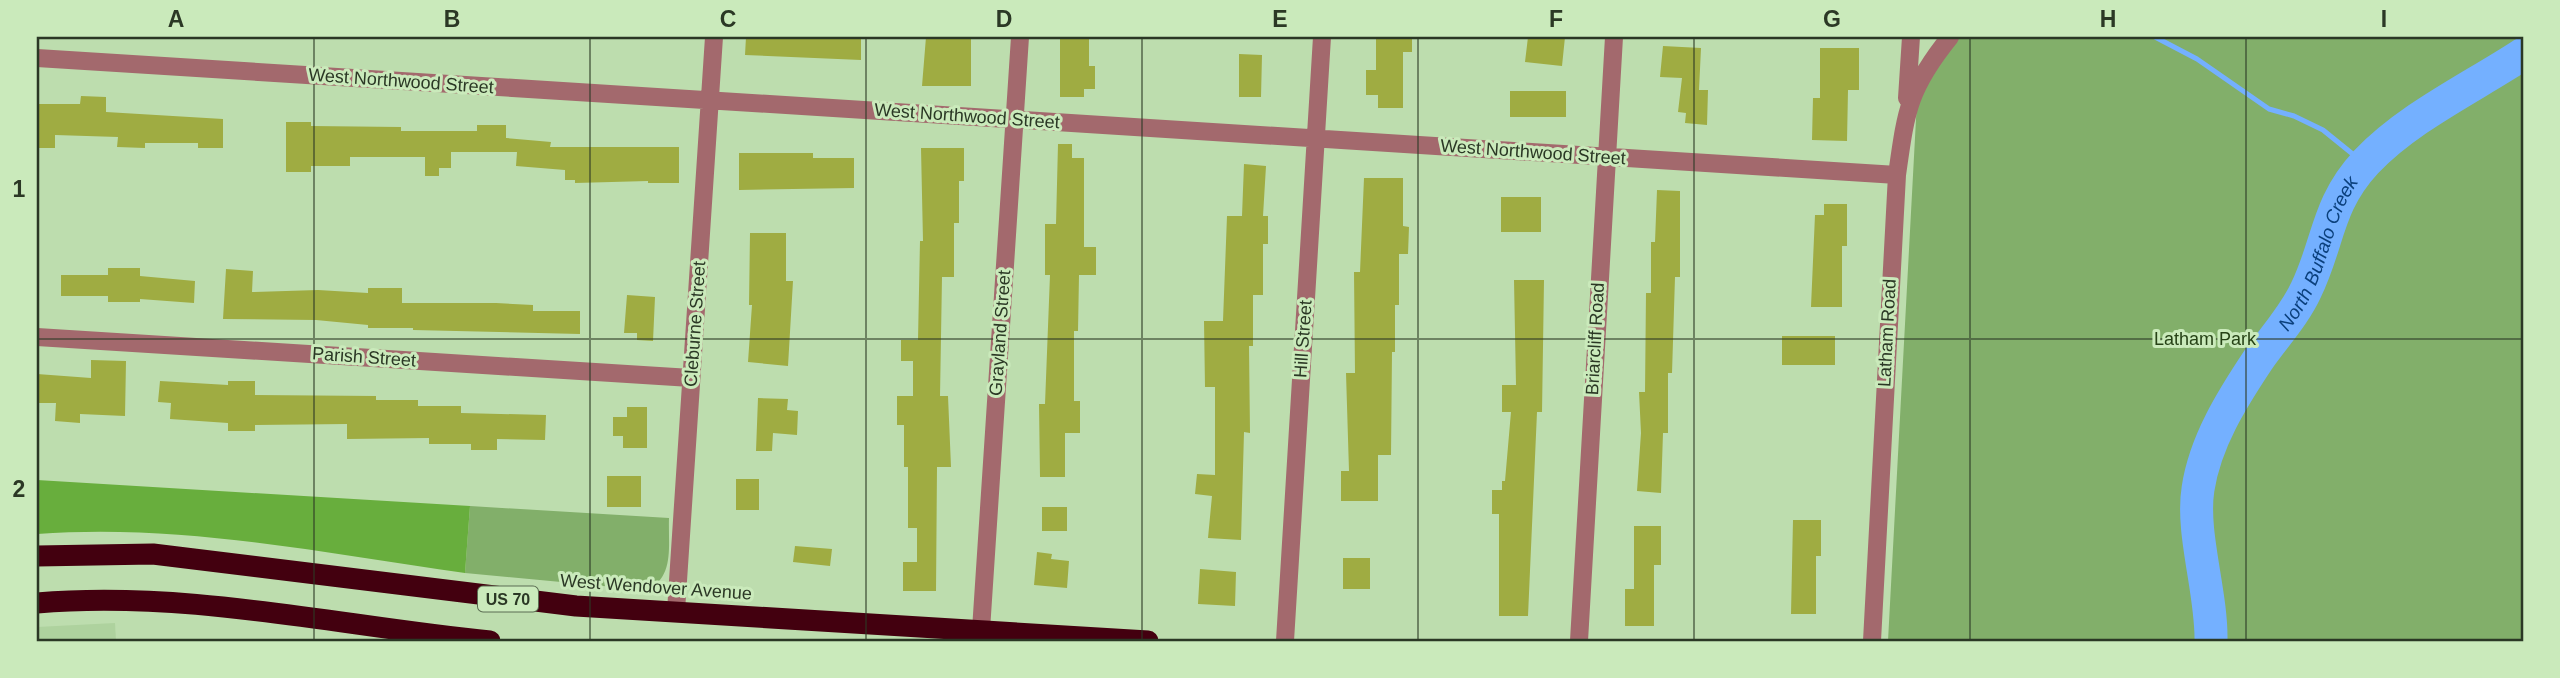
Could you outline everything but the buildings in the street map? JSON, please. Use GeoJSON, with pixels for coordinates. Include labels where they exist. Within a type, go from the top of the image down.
{"type":"FeatureCollection","features":[{"type":"Feature","properties":{"kind":"highway","name":"West Wendover Avenue"},"geometry":{"type":"LineString","coordinates":[[37,556],[95,553],[202,558],[489,597],[978,636],[1148,641]]}},
{"type":"Feature","properties":{"kind":"highway"},"geometry":{"type":"LineString","coordinates":[[37,603],[131,600],[241,609],[432,638],[490,641]]}},
{"type":"Feature","properties":{"kind":"street","name":"Cleburne Street"},"geometry":{"type":"LineString","coordinates":[[676,611],[715,37]]}},
{"type":"Feature","properties":{"kind":"street","name":"Grayland Street"},"geometry":{"type":"LineString","coordinates":[[978,636],[1020,37]]}},
{"type":"Feature","properties":{"kind":"street","name":"Hill Street"},"geometry":{"type":"LineString","coordinates":[[1285,641],[1322,37]]}},
{"type":"Feature","properties":{"kind":"street","name":"Briarcliff Road"},"geometry":{"type":"LineString","coordinates":[[1578,641],[1614,37]]}},
{"type":"Feature","properties":{"kind":"street"},"geometry":{"type":"LineString","coordinates":[[1907,108],[1910,37]]}},
{"type":"Feature","properties":{"kind":"street","name":"Latham Road"},"geometry":{"type":"LineString","coordinates":[[1872,641],[1897,175],[1907,108],[1925,71],[1950,37]]}},
{"type":"Feature","properties":{"kind":"street","name":"West Northwood Street"},"geometry":{"type":"LineString","coordinates":[[37,58],[1897,175]]}},
{"type":"Feature","properties":{"kind":"street","name":"Parish Street"},"geometry":{"type":"LineString","coordinates":[[37,337],[691,378]]}},
{"type":"Feature","properties":{"kind":"shaded area"},"geometry":{"type":"Polygon","coordinates":[[[115,623],[116,641],[37,641],[37,627],[115,623]]]}},
{"type":"Feature","properties":{"kind":"green space","name":"Latham Park"},"geometry":{"type":"Polygon","coordinates":[[[1950,37],[2523,37],[2523,641],[1888,641],[1918,82],[1950,37]]]}},
{"type":"Feature","properties":{"kind":"green space"},"geometry":{"type":"Polygon","coordinates":[[[37,480],[470,506],[465,573],[198,536],[91,532],[37,534],[37,480]]]}},
{"type":"Feature","properties":{"kind":"green space"},"geometry":{"type":"Polygon","coordinates":[[[470,506],[669,518],[666,569],[662,578],[646,590],[465,573],[470,506]]]}},
{"type":"Feature","properties":{"kind":"waterway"},"geometry":{"type":"LineString","coordinates":[[2155,37],[2197,59],[2269,109],[2294,116],[2323,130],[2365,164]]}},
{"type":"Feature","properties":{"kind":"waterway","name":"North Buffalo Creek"},"geometry":{"type":"LineString","coordinates":[[2211,641],[2197,525],[2198,489],[2207,454],[2229,406],[2301,300],[2314,273],[2343,194],[2366,162],[2421,117],[2523,54]]}}]}
